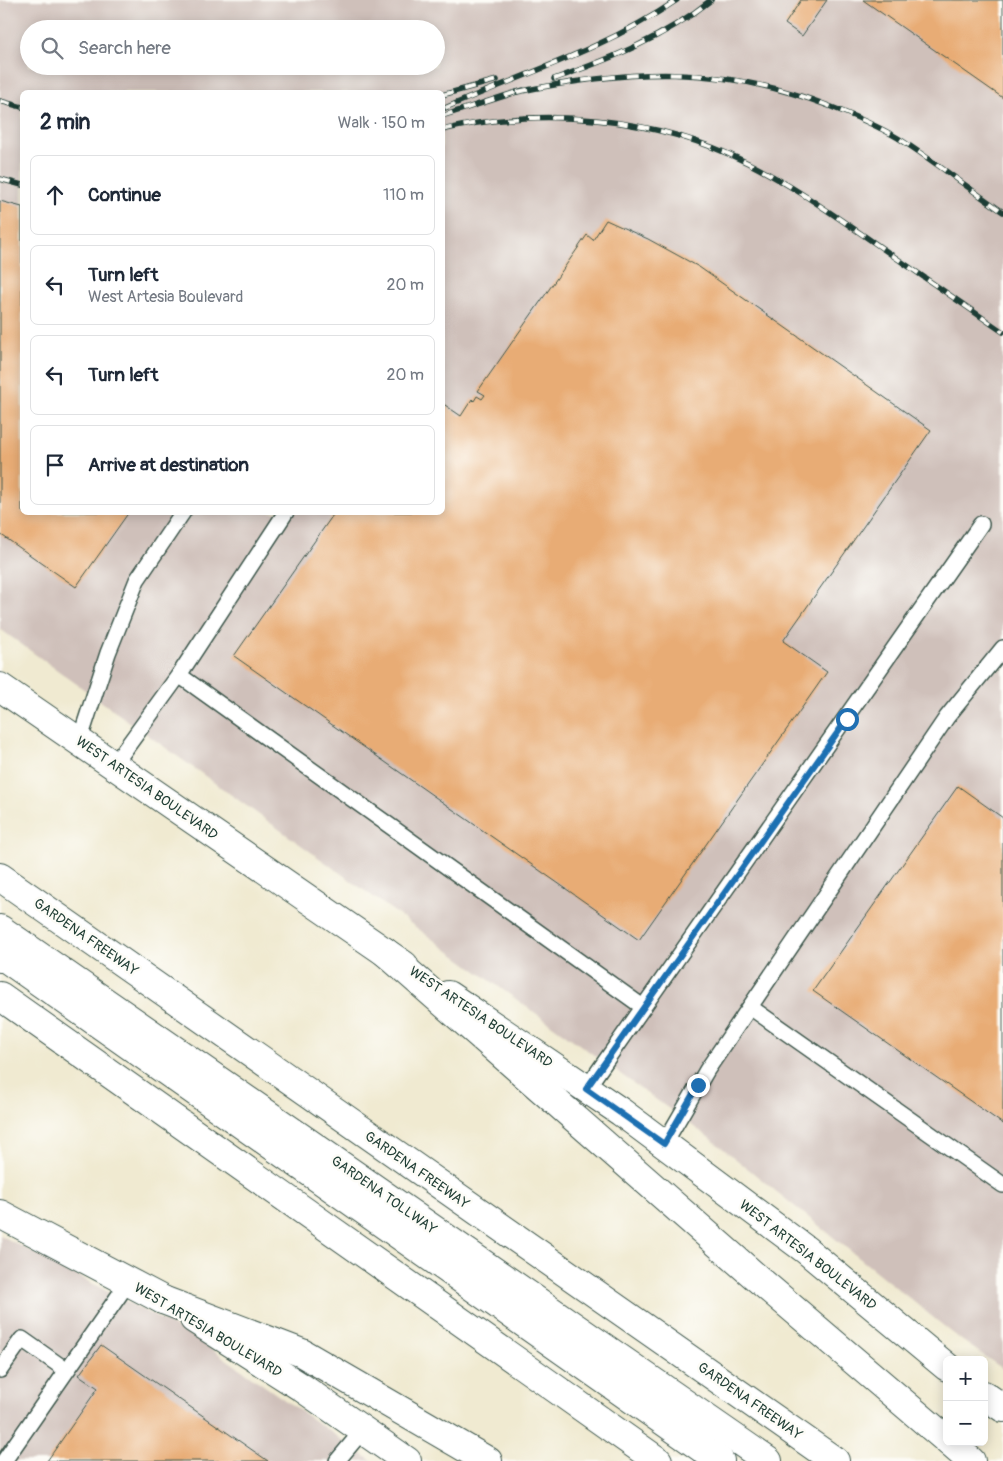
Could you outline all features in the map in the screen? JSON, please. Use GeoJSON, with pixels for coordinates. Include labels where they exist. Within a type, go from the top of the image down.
{"type":"FeatureCollection","features":[{"type":"Feature","properties":{"kind":"main road","name":"WEST ARTESIA BOULEVARD"},"geometry":{"type":"LineString","coordinates":[[0,687],[664,1144],[806,1250],[943,1364]]}},
{"type":"Feature","properties":{"kind":"main road","name":"GARDENA FREEWAY"},"geometry":{"type":"LineString","coordinates":[[0,877],[835,1461]]}},
{"type":"Feature","properties":{"kind":"main road","name":"GARDENA TOLLWAY"},"geometry":{"type":"LineString","coordinates":[[0,930],[768,1461]]}},
{"type":"Feature","properties":{"kind":"main road"},"geometry":{"type":"LineString","coordinates":[[384,951],[757,1278],[943,1437]]}},
{"type":"Feature","properties":{"kind":"main road","name":"GARDENA TOLLWAY"},"geometry":{"type":"LineString","coordinates":[[0,958],[4,957],[720,1461]]}},
{"type":"Feature","properties":{"kind":"main road"},"geometry":{"type":"LineString","coordinates":[[0,996],[658,1461]]}},
{"type":"Feature","properties":{"kind":"main road","name":"WEST ARTESIA BOULEVARD"},"geometry":{"type":"LineString","coordinates":[[3,1222],[129,1281],[164,1300],[302,1387],[407,1461]]}},
{"type":"Feature","properties":{"kind":"main road"},"geometry":{"type":"LineString","coordinates":[[164,1300],[302,1353],[488,1461]]}},
{"type":"Feature","properties":{"kind":"main road"},"geometry":{"type":"LineString","coordinates":[[988,1398],[1003,1408]]}},
{"type":"Feature","properties":{"kind":"main road"},"geometry":{"type":"LineString","coordinates":[[954,1446],[971,1461]]}},
{"type":"Feature","properties":{"kind":"lane"},"geometry":{"type":"LineString","coordinates":[[79,742],[108,653],[137,580],[181,515]]}},
{"type":"Feature","properties":{"kind":"lane"},"geometry":{"type":"LineString","coordinates":[[113,766],[179,675],[284,515]]}},
{"type":"Feature","properties":{"kind":"lane"},"geometry":{"type":"LineString","coordinates":[[586,1089],[981,524]]}},
{"type":"Feature","properties":{"kind":"lane"},"geometry":{"type":"LineString","coordinates":[[664,1144],[708,1070],[947,717],[1003,648]]}},
{"type":"Feature","properties":{"kind":"lane"},"geometry":{"type":"LineString","coordinates":[[179,675],[643,1007]]}},
{"type":"Feature","properties":{"kind":"lane"},"geometry":{"type":"LineString","coordinates":[[750,1007],[1003,1185]]}},
{"type":"Feature","properties":{"kind":"lane"},"geometry":{"type":"LineString","coordinates":[[4,1461],[129,1281]]}},
{"type":"Feature","properties":{"kind":"lane"},"geometry":{"type":"LineString","coordinates":[[0,1370],[22,1339],[66,1370]]}},
{"type":"Feature","properties":{"kind":"lane"},"geometry":{"type":"LineString","coordinates":[[337,1461],[363,1430]]}},
{"type":"Feature","properties":{"kind":"shaded area"},"geometry":{"type":"Polygon","coordinates":[[[0,0],[1003,0],[1003,1369],[988,1359],[988,1356],[984,1356],[960,1339],[711,1139],[0,629],[0,0]]]}},
{"type":"Feature","properties":{"kind":"shaded area"},"geometry":{"type":"Polygon","coordinates":[[[0,1235],[196,1338],[372,1461],[0,1461],[0,1235]]]}},
{"type":"Feature","properties":{"kind":"building"},"geometry":{"type":"Polygon","coordinates":[[[801,0],[827,0],[802,36],[785,24],[801,0]]]}},
{"type":"Feature","properties":{"kind":"building"},"geometry":{"type":"Polygon","coordinates":[[[863,0],[1003,0],[1003,98],[863,0]]]}},
{"type":"Feature","properties":{"kind":"building"},"geometry":{"type":"Polygon","coordinates":[[[0,201],[20,206],[20,515],[127,515],[76,587],[0,534],[0,201]]]}},
{"type":"Feature","properties":{"kind":"building"},"geometry":{"type":"Polygon","coordinates":[[[606,220],[648,239],[699,267],[931,430],[783,641],[827,672],[639,940],[234,656],[333,515],[445,515],[445,405],[461,416],[472,399],[474,401],[477,396],[482,399],[485,395],[478,391],[587,235],[593,240],[606,220]]]}},
{"type":"Feature","properties":{"kind":"building"},"geometry":{"type":"Polygon","coordinates":[[[958,786],[1003,818],[1003,1124],[813,991],[958,786]]]}},
{"type":"Feature","properties":{"kind":"building"},"geometry":{"type":"Polygon","coordinates":[[[101,1345],[268,1461],[47,1461],[98,1388],[79,1375],[101,1345]]]}},
{"type":"Feature","properties":{"kind":"railway"},"geometry":{"type":"LineString","coordinates":[[445,108],[593,47],[650,17],[677,0]]}},
{"type":"Feature","properties":{"kind":"railway"},"geometry":{"type":"LineString","coordinates":[[554,79],[596,64],[636,46],[675,26],[711,0]]}},
{"type":"Feature","properties":{"kind":"railway"},"geometry":{"type":"LineString","coordinates":[[517,92],[558,84],[636,75],[712,77],[789,92],[829,106],[890,133],[1003,212]]}},
{"type":"Feature","properties":{"kind":"railway"},"geometry":{"type":"LineString","coordinates":[[445,94],[497,80]]}},
{"type":"Feature","properties":{"kind":"railway"},"geometry":{"type":"LineString","coordinates":[[445,115],[523,90]]}},
{"type":"Feature","properties":{"kind":"railway"},"geometry":{"type":"LineString","coordinates":[[0,101],[20,106]]}},
{"type":"Feature","properties":{"kind":"railway"},"geometry":{"type":"LineString","coordinates":[[445,129],[519,119],[559,118],[598,120],[637,126],[713,147],[764,171],[809,198],[1003,332]]}},
{"type":"Feature","properties":{"kind":"railway"},"geometry":{"type":"LineString","coordinates":[[0,179],[20,184]]}},
{"type":"Feature","properties":{"kind":"route"},"geometry":{"type":"LineString","coordinates":[[698,1085],[664,1144],[586,1089],[847,719]]}}]}
